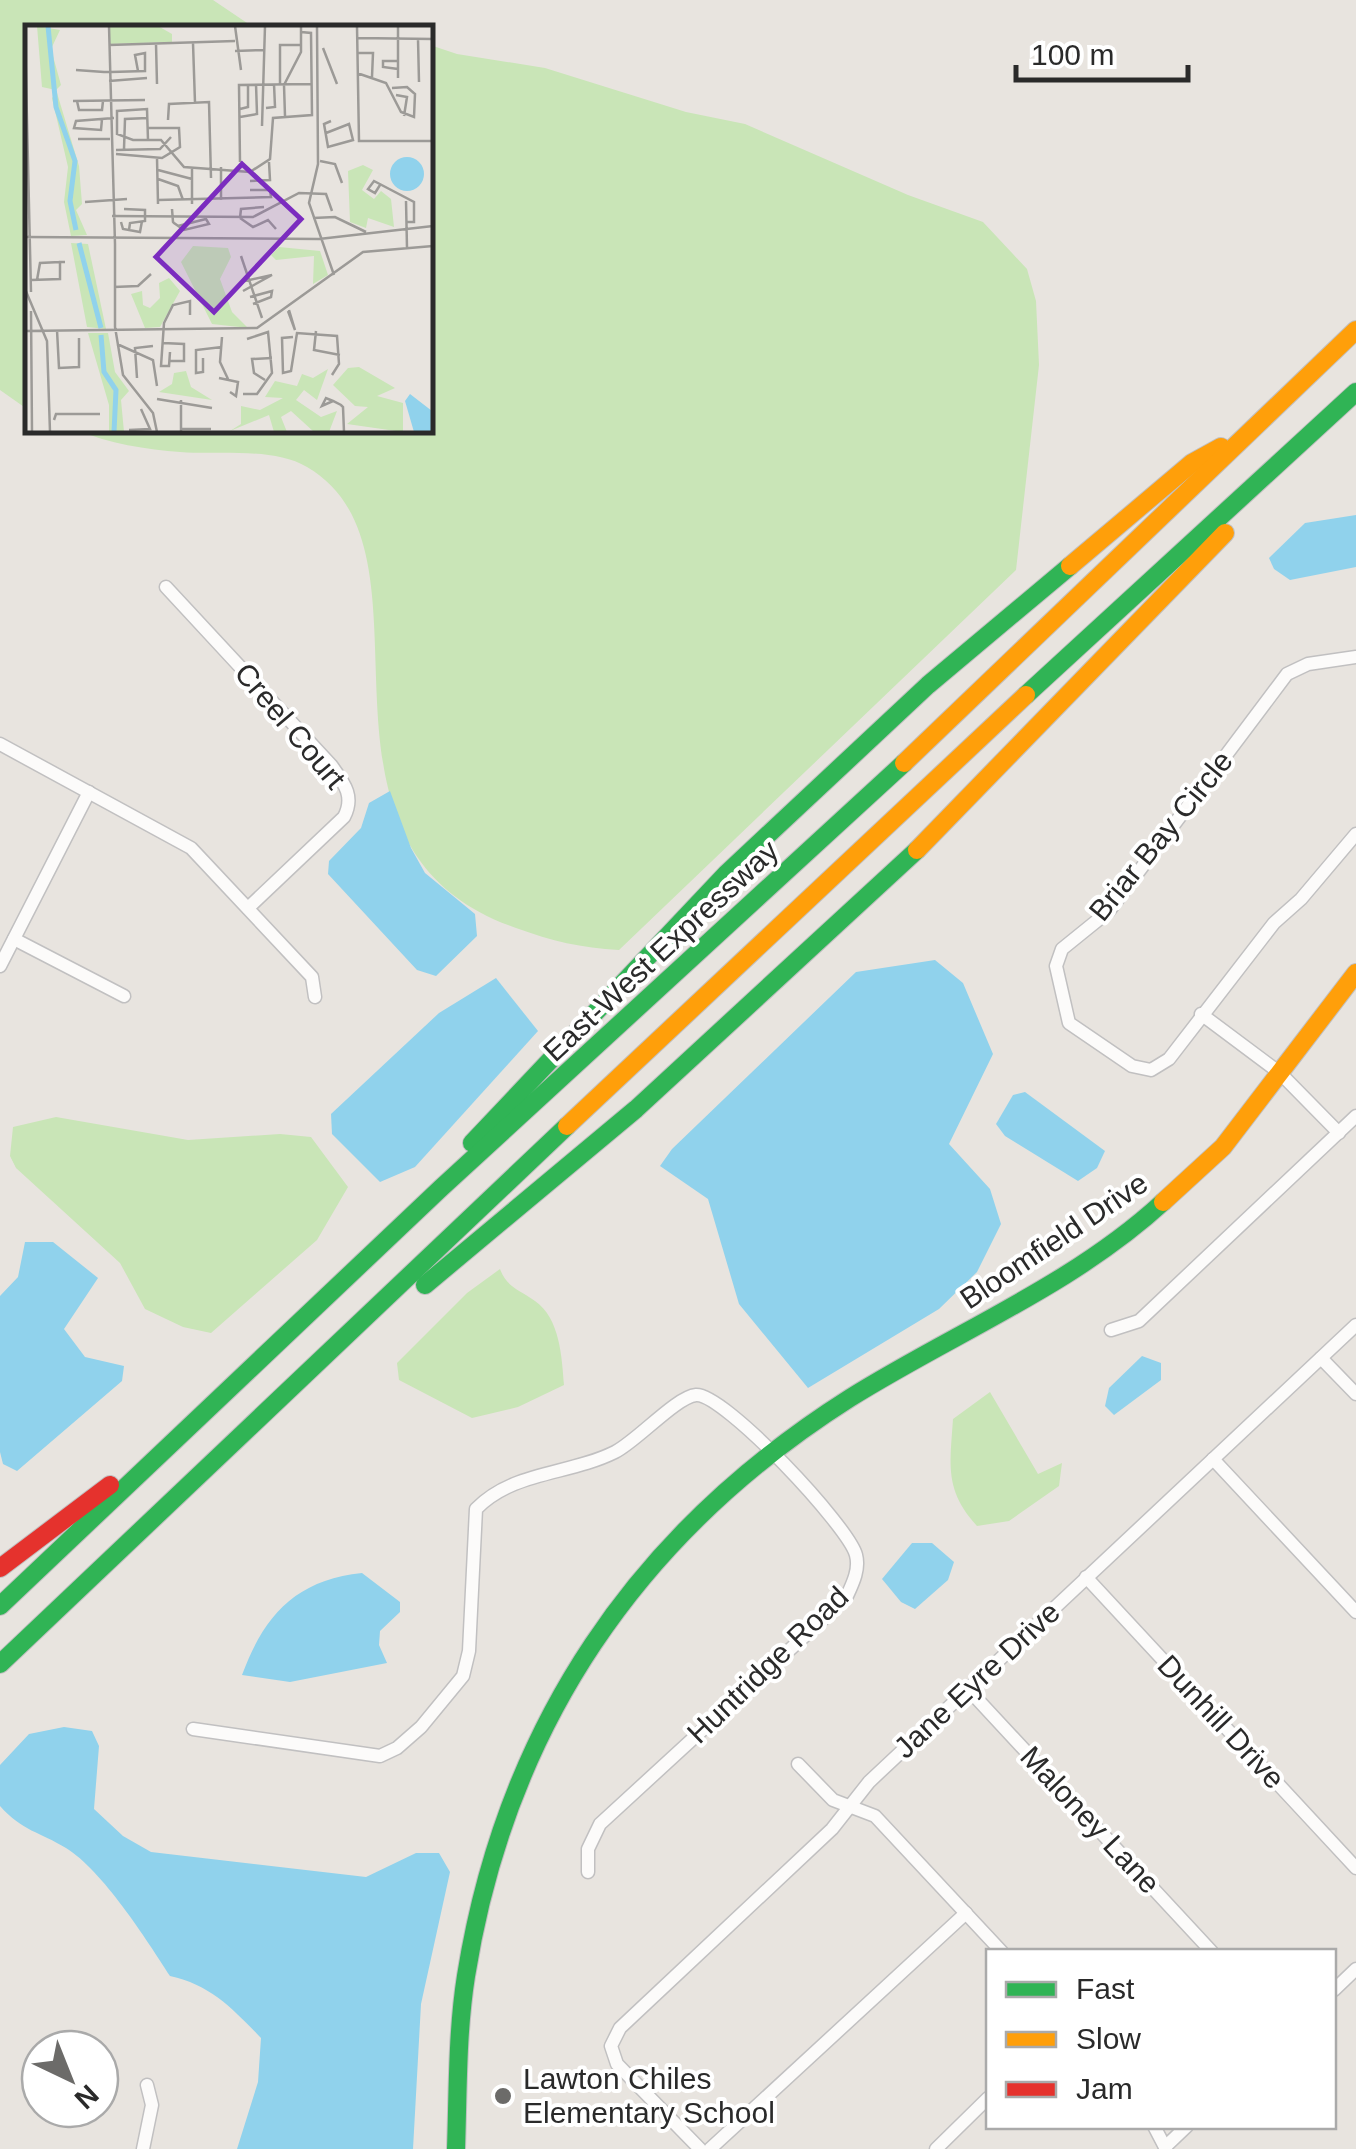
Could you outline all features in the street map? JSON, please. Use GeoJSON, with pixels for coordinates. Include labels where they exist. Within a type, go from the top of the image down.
{"type":"FeatureCollection","features":[{"type":"Feature","properties":{"kind":"main road","name":"East-West Expressway"},"geometry":{"type":"LineString","coordinates":[[0,1606],[441,1188],[958,714],[1356,330]]}},
{"type":"Feature","properties":{"kind":"main road","name":"East-West Expressway"},"geometry":{"type":"LineString","coordinates":[[0,1664],[868,841],[1356,392]]}},
{"type":"Feature","properties":{"kind":"main road"},"geometry":{"type":"LineString","coordinates":[[441,1188],[457,1159],[680,918],[928,684],[1192,463],[1250,431]]}},
{"type":"Feature","properties":{"kind":"main road"},"geometry":{"type":"LineString","coordinates":[[376,1311],[420,1288],[524,1206],[756,1002],[1078,694],[1250,506],[1274,469]]}},
{"type":"Feature","properties":{"kind":"main road","name":"Bloomfield Drive"},"geometry":{"type":"LineString","coordinates":[[456,2149],[465,1980],[490,1861],[552,1702],[612,1612],[704,1509],[770,1453],[1099,1252],[1148,1216],[1223,1146],[1356,973]]}},
{"type":"Feature","properties":{"kind":"main road"},"geometry":{"type":"LineString","coordinates":[[0,1568],[108,1486],[149,1462]]}},
{"type":"Feature","properties":{"kind":"street","name":"Creel Court"},"geometry":{"type":"LineString","coordinates":[[166,587],[331,765],[347,788],[348,808],[338,824],[248,908]]}},
{"type":"Feature","properties":{"kind":"street","name":"Briar Bay Circle"},"geometry":{"type":"LineString","coordinates":[[1356,657],[1308,664],[1288,674],[1109,911],[1062,949],[1056,966],[1069,1023],[1132,1066],[1151,1070],[1169,1059],[1274,922],[1302,899],[1356,834]]}},
{"type":"Feature","properties":{"kind":"street"},"geometry":{"type":"LineString","coordinates":[[0,744],[191,848],[312,977],[315,997]]}},
{"type":"Feature","properties":{"kind":"street"},"geometry":{"type":"LineString","coordinates":[[0,966],[89,792]]}},
{"type":"Feature","properties":{"kind":"street"},"geometry":{"type":"LineString","coordinates":[[14,939],[124,996]]}},
{"type":"Feature","properties":{"kind":"street"},"geometry":{"type":"LineString","coordinates":[[1201,1014],[1280,1073],[1338,1132]]}},
{"type":"Feature","properties":{"kind":"street"},"geometry":{"type":"LineString","coordinates":[[1112,1330],[1140,1321],[1356,1116]]}},
{"type":"Feature","properties":{"kind":"street","name":"Jane Eyre Drive"},"geometry":{"type":"LineString","coordinates":[[700,2149],[617,2064],[612,2046],[620,2028],[832,1829],[869,1782],[967,1688],[1356,1325]]}},
{"type":"Feature","properties":{"kind":"street"},"geometry":{"type":"LineString","coordinates":[[1321,1358],[1356,1394]]}},
{"type":"Feature","properties":{"kind":"street"},"geometry":{"type":"LineString","coordinates":[[192,1729],[380,1756],[397,1748],[463,1676],[469,1651],[476,1509],[491,1493],[614,1454],[696,1396],[721,1407],[770,1453]]}},
{"type":"Feature","properties":{"kind":"street","name":"Huntridge Road"},"geometry":{"type":"LineString","coordinates":[[588,1872],[588,1849],[600,1824],[846,1598],[855,1579],[857,1558],[846,1532],[770,1453]]}},
{"type":"Feature","properties":{"kind":"street"},"geometry":{"type":"LineString","coordinates":[[1213,1459],[1356,1612]]}},
{"type":"Feature","properties":{"kind":"street","name":"Dunhill Drive"},"geometry":{"type":"LineString","coordinates":[[1086,1576],[1356,1868]]}},
{"type":"Feature","properties":{"kind":"street","name":"Maloney Lane"},"geometry":{"type":"LineString","coordinates":[[967,1688],[1209,1949]]}},
{"type":"Feature","properties":{"kind":"street"},"geometry":{"type":"LineString","coordinates":[[798,1764],[833,1800],[874,1816],[999,1949]]}},
{"type":"Feature","properties":{"kind":"street"},"geometry":{"type":"LineString","coordinates":[[710,2149],[966,1913]]}},
{"type":"Feature","properties":{"kind":"street"},"geometry":{"type":"LineString","coordinates":[[1336,1988],[1356,1969]]}},
{"type":"Feature","properties":{"kind":"street"},"geometry":{"type":"LineString","coordinates":[[143,2149],[152,2105],[147,2086]]}},
{"type":"Feature","properties":{"kind":"street"},"geometry":{"type":"LineString","coordinates":[[936,2149],[986,2100]]}},
{"type":"Feature","properties":{"kind":"street"},"geometry":{"type":"LineString","coordinates":[[1165,2148],[1184,2129]]}},
{"type":"Feature","properties":{"kind":"green space"},"geometry":{"type":"Polygon","coordinates":[[[0,0],[213,0],[250,25],[25,25],[25,408],[0,390],[0,0]]]}},
{"type":"Feature","properties":{"kind":"green space"},"geometry":{"type":"Polygon","coordinates":[[[432,46],[457,54],[545,68],[686,112],[745,124],[908,195],[983,222],[1027,269],[1036,301],[1039,365],[1016,570],[619,950],[567,943],[516,928],[445,888],[404,833],[384,768],[368,563],[348,508],[307,467],[262,454],[180,452],[101,439],[82,432],[432,432],[432,46]]]}},
{"type":"Feature","properties":{"kind":"green space"},"geometry":{"type":"Polygon","coordinates":[[[56,1117],[188,1140],[280,1134],[311,1137],[348,1187],[317,1240],[211,1333],[183,1327],[145,1309],[120,1263],[16,1168],[10,1156],[13,1127],[56,1117]]]}},
{"type":"Feature","properties":{"kind":"green space"},"geometry":{"type":"Polygon","coordinates":[[[500,1269],[510,1284],[535,1301],[550,1318],[558,1339],[564,1385],[518,1407],[472,1418],[399,1380],[397,1363],[467,1293],[500,1269]]]}},
{"type":"Feature","properties":{"kind":"green space"},"geometry":{"type":"Polygon","coordinates":[[[990,1392],[1038,1474],[1062,1463],[1059,1486],[1009,1521],[977,1526],[954,1488],[953,1419],[990,1392]]]}},
{"type":"Feature","properties":{"kind":"water"},"geometry":{"type":"Polygon","coordinates":[[[1356,515],[1356,567],[1290,580],[1274,569],[1269,558],[1305,523],[1356,515]]]}},
{"type":"Feature","properties":{"kind":"water"},"geometry":{"type":"Polygon","coordinates":[[[390,791],[411,848],[425,873],[475,914],[477,936],[436,976],[417,970],[328,874],[329,861],[361,828],[369,803],[390,791]]]}},
{"type":"Feature","properties":{"kind":"water"},"geometry":{"type":"Polygon","coordinates":[[[935,960],[963,983],[993,1054],[949,1144],[990,1189],[1001,1224],[977,1272],[939,1309],[808,1388],[739,1304],[708,1199],[660,1166],[672,1149],[856,972],[935,960]]]}},
{"type":"Feature","properties":{"kind":"water"},"geometry":{"type":"Polygon","coordinates":[[[496,978],[538,1031],[415,1167],[380,1182],[332,1134],[331,1114],[439,1013],[496,978]]]}},
{"type":"Feature","properties":{"kind":"water"},"geometry":{"type":"Polygon","coordinates":[[[1025,1092],[1105,1151],[1097,1168],[1078,1181],[1005,1136],[996,1124],[1013,1095],[1025,1092]]]}},
{"type":"Feature","properties":{"kind":"water"},"geometry":{"type":"Polygon","coordinates":[[[25,1242],[53,1242],[98,1278],[64,1329],[85,1357],[124,1366],[122,1381],[17,1471],[3,1464],[0,1452],[0,1296],[18,1277],[25,1242]]]}},
{"type":"Feature","properties":{"kind":"water"},"geometry":{"type":"Polygon","coordinates":[[[1142,1356],[1161,1363],[1161,1380],[1114,1415],[1105,1406],[1109,1388],[1142,1356]]]}},
{"type":"Feature","properties":{"kind":"water"},"geometry":{"type":"Polygon","coordinates":[[[912,1543],[932,1543],[954,1562],[948,1580],[915,1609],[901,1602],[882,1579],[912,1543]]]}},
{"type":"Feature","properties":{"kind":"water"},"geometry":{"type":"Polygon","coordinates":[[[362,1573],[400,1602],[400,1612],[380,1631],[379,1645],[387,1663],[290,1682],[242,1675],[261,1635],[286,1604],[318,1583],[362,1573]]]}},
{"type":"Feature","properties":{"kind":"water"},"geometry":{"type":"Polygon","coordinates":[[[64,1727],[92,1731],[99,1746],[94,1809],[123,1836],[151,1852],[366,1877],[416,1853],[439,1853],[450,1872],[421,2004],[413,2149],[237,2149],[258,2082],[261,2038],[209,1992],[170,1976],[123,1907],[80,1858],[24,1826],[0,1806],[0,1765],[29,1734],[64,1727]]]}},
{"type":"Feature","properties":{"kind":"traffic: fast"},"geometry":{"type":"LineString","coordinates":[[1026,695],[1356,392]]}},
{"type":"Feature","properties":{"kind":"traffic: fast"},"geometry":{"type":"LineString","coordinates":[[472,1143],[727,873],[928,685],[1070,566]]}},
{"type":"Feature","properties":{"kind":"traffic: fast"},"geometry":{"type":"LineString","coordinates":[[0,1606],[441,1188],[904,763]]}},
{"type":"Feature","properties":{"kind":"traffic: fast"},"geometry":{"type":"LineString","coordinates":[[425,1285],[636,1109],[917,850]]}},
{"type":"Feature","properties":{"kind":"traffic: fast"},"geometry":{"type":"LineString","coordinates":[[0,1664],[567,1126]]}},
{"type":"Feature","properties":{"kind":"traffic: fast"},"geometry":{"type":"LineString","coordinates":[[456,2149],[458,2062],[466,1976],[485,1885],[513,1799],[549,1719],[593,1644],[645,1574],[706,1510],[774,1451],[850,1398],[1051,1284],[1128,1232],[1163,1202]]}},
{"type":"Feature","properties":{"kind":"traffic: slow"},"geometry":{"type":"LineString","coordinates":[[904,763],[1356,330]]}},
{"type":"Feature","properties":{"kind":"traffic: slow"},"geometry":{"type":"LineString","coordinates":[[1070,566],[1192,463],[1221,447]]}},
{"type":"Feature","properties":{"kind":"traffic: slow"},"geometry":{"type":"LineString","coordinates":[[917,850],[1225,533]]}},
{"type":"Feature","properties":{"kind":"traffic: slow"},"geometry":{"type":"LineString","coordinates":[[567,1126],[1026,695]]}},
{"type":"Feature","properties":{"kind":"traffic: slow"},"geometry":{"type":"LineString","coordinates":[[1163,1202],[1223,1147],[1356,973]]}},
{"type":"Feature","properties":{"kind":"traffic: jam"},"geometry":{"type":"LineString","coordinates":[[0,1568],[110,1485]]}},
{"type":"Feature","properties":{"kind":"place","name":"Lawton Chiles Elementary School"},"geometry":{"type":"Point","coordinates":[503,2096]}}]}
